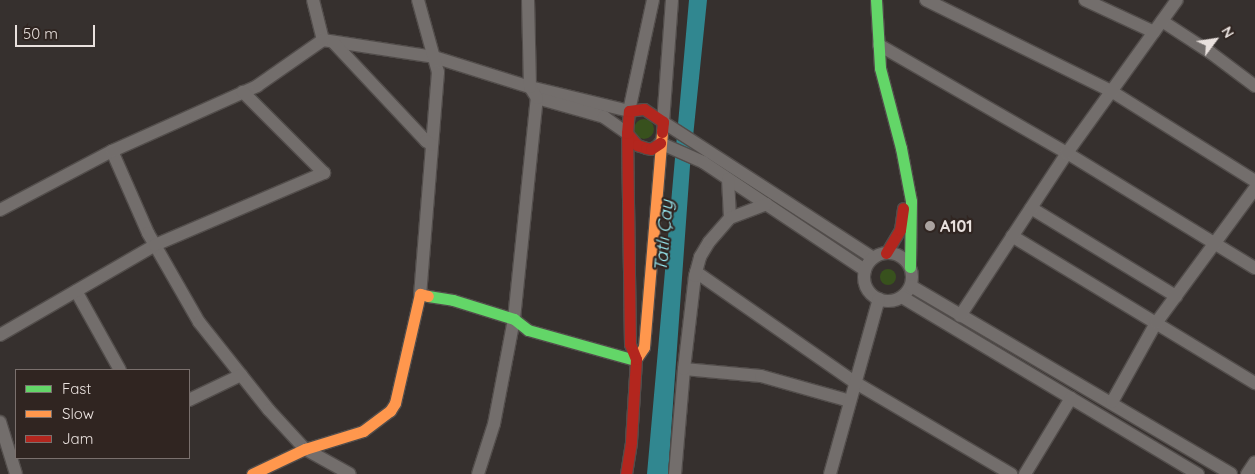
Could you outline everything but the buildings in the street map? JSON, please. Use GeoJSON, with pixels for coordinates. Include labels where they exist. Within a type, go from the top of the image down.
{"type":"FeatureCollection","features":[{"type":"Feature","properties":{"kind":"street"},"geometry":{"type":"LineString","coordinates":[[313,0],[328,41],[432,145]]}},
{"type":"Feature","properties":{"kind":"street"},"geometry":{"type":"LineString","coordinates":[[252,474],[305,449],[363,430],[390,411],[395,403],[420,294],[438,72],[418,0]]}},
{"type":"Feature","properties":{"kind":"street"},"geometry":{"type":"LineString","coordinates":[[478,474],[494,424],[514,319],[534,93],[528,0]]}},
{"type":"Feature","properties":{"kind":"street"},"geometry":{"type":"LineString","coordinates":[[626,474],[632,441],[636,360],[630,344],[627,133],[653,0]]}},
{"type":"Feature","properties":{"kind":"street"},"geometry":{"type":"LineString","coordinates":[[636,360],[644,347],[666,125],[672,0]]}},
{"type":"Feature","properties":{"kind":"street"},"geometry":{"type":"LineString","coordinates":[[876,0],[880,68],[901,148],[911,201],[910,267],[912,275],[911,286],[902,297],[887,301],[879,299],[867,288],[864,280],[865,270],[873,258],[886,253],[900,256],[910,267]]}},
{"type":"Feature","properties":{"kind":"street"},"geometry":{"type":"LineString","coordinates":[[926,0],[1111,92],[1255,181]]}},
{"type":"Feature","properties":{"kind":"street"},"geometry":{"type":"LineString","coordinates":[[1085,0],[1154,32]]}},
{"type":"Feature","properties":{"kind":"street"},"geometry":{"type":"LineString","coordinates":[[960,316],[1067,153],[1177,0]]}},
{"type":"Feature","properties":{"kind":"street"},"geometry":{"type":"LineString","coordinates":[[1162,21],[1212,53],[1255,86]]}},
{"type":"Feature","properties":{"kind":"street"},"geometry":{"type":"LineString","coordinates":[[0,216],[5,207],[112,151],[258,86],[328,41],[434,57],[604,117],[627,133],[637,145],[651,148],[664,144],[696,158],[865,270]]}},
{"type":"Feature","properties":{"kind":"street"},"geometry":{"type":"LineString","coordinates":[[879,45],[1067,153],[1255,268]]}},
{"type":"Feature","properties":{"kind":"street"},"geometry":{"type":"LineString","coordinates":[[0,335],[155,245],[324,173],[243,92]]}},
{"type":"Feature","properties":{"kind":"street"},"geometry":{"type":"LineString","coordinates":[[534,93],[630,111],[644,110],[873,258]]}},
{"type":"Feature","properties":{"kind":"street"},"geometry":{"type":"LineString","coordinates":[[886,253],[900,230],[903,208],[901,148]]}},
{"type":"Feature","properties":{"kind":"street"},"geometry":{"type":"LineString","coordinates":[[112,151],[155,245],[199,322],[241,375],[305,449],[350,474]]}},
{"type":"Feature","properties":{"kind":"street"},"geometry":{"type":"LineString","coordinates":[[728,178],[730,218]]}},
{"type":"Feature","properties":{"kind":"street"},"geometry":{"type":"LineString","coordinates":[[1112,402],[1156,323],[1255,188]]}},
{"type":"Feature","properties":{"kind":"street"},"geometry":{"type":"LineString","coordinates":[[675,474],[684,369],[696,272],[700,257],[709,242],[730,218],[766,204]]}},
{"type":"Feature","properties":{"kind":"street"},"geometry":{"type":"LineString","coordinates":[[1031,208],[1176,296]]}},
{"type":"Feature","properties":{"kind":"street"},"geometry":{"type":"LineString","coordinates":[[1012,236],[1255,382]]}},
{"type":"Feature","properties":{"kind":"street"},"geometry":{"type":"LineString","coordinates":[[696,272],[856,382],[1011,474]]}},
{"type":"Feature","properties":{"kind":"street"},"geometry":{"type":"LineString","coordinates":[[911,286],[1112,402],[1231,474]]}},
{"type":"Feature","properties":{"kind":"street"},"geometry":{"type":"LineString","coordinates":[[76,291],[119,369]]}},
{"type":"Feature","properties":{"kind":"street"},"geometry":{"type":"LineString","coordinates":[[420,294],[453,300],[514,319],[528,330],[636,360]]}},
{"type":"Feature","properties":{"kind":"street"},"geometry":{"type":"LineString","coordinates":[[902,297],[1198,474]]}},
{"type":"Feature","properties":{"kind":"street"},"geometry":{"type":"LineString","coordinates":[[830,474],[879,299]]}},
{"type":"Feature","properties":{"kind":"street"},"geometry":{"type":"LineString","coordinates":[[684,369],[761,376],[850,401]]}},
{"type":"Feature","properties":{"kind":"street"},"geometry":{"type":"LineString","coordinates":[[190,400],[241,375]]}},
{"type":"Feature","properties":{"kind":"street"},"geometry":{"type":"LineString","coordinates":[[1025,474],[1071,398]]}},
{"type":"Feature","properties":{"kind":"street"},"geometry":{"type":"LineString","coordinates":[[0,422],[16,474]]}},
{"type":"Feature","properties":{"kind":"street"},"geometry":{"type":"LineString","coordinates":[[1247,474],[1255,462]]}},
{"type":"Feature","properties":{"kind":"green space"},"geometry":{"type":"Polygon","coordinates":[[[644,119],[651,122],[654,129],[651,136],[644,139],[637,136],[634,129],[637,122],[644,119]]]}},
{"type":"Feature","properties":{"kind":"green space"},"geometry":{"type":"Polygon","coordinates":[[[888,269],[894,271],[896,277],[894,283],[888,285],[882,283],[880,277],[882,271],[888,269]]]}},
{"type":"Feature","properties":{"kind":"water"},"geometry":{"type":"Polygon","coordinates":[[[689,0],[707,0],[690,166],[668,474],[647,474],[689,0]]]}},
{"type":"Feature","properties":{"kind":"traffic: fast"},"geometry":{"type":"LineString","coordinates":[[876,0],[880,68],[901,148],[911,201],[910,267]]}},
{"type":"Feature","properties":{"kind":"traffic: fast"},"geometry":{"type":"LineString","coordinates":[[428,296],[453,300],[514,319],[528,330],[635,360]]}},
{"type":"Feature","properties":{"kind":"traffic: slow"},"geometry":{"type":"LineString","coordinates":[[636,359],[644,347],[662,132]]}},
{"type":"Feature","properties":{"kind":"traffic: slow"},"geometry":{"type":"LineString","coordinates":[[252,474],[305,449],[363,431],[390,411],[395,403],[420,294],[428,296]]}},
{"type":"Feature","properties":{"kind":"traffic: jam"},"geometry":{"type":"LineString","coordinates":[[626,474],[631,441],[636,359],[630,344],[627,133],[629,111],[644,109],[663,122],[662,132]]}},
{"type":"Feature","properties":{"kind":"traffic: jam"},"geometry":{"type":"LineString","coordinates":[[627,133],[637,145],[646,148],[651,149],[660,143]]}},
{"type":"Feature","properties":{"kind":"traffic: jam"},"geometry":{"type":"LineString","coordinates":[[886,253],[900,230],[903,208]]}},
{"type":"Feature","properties":{"kind":"place","name":"A101"},"geometry":{"type":"Point","coordinates":[930,226]}},
{"type":"Feature","properties":{"kind":"water label","name":"Tatlı Çay"},"geometry":{"type":"Point","coordinates":[664,236]}}]}
